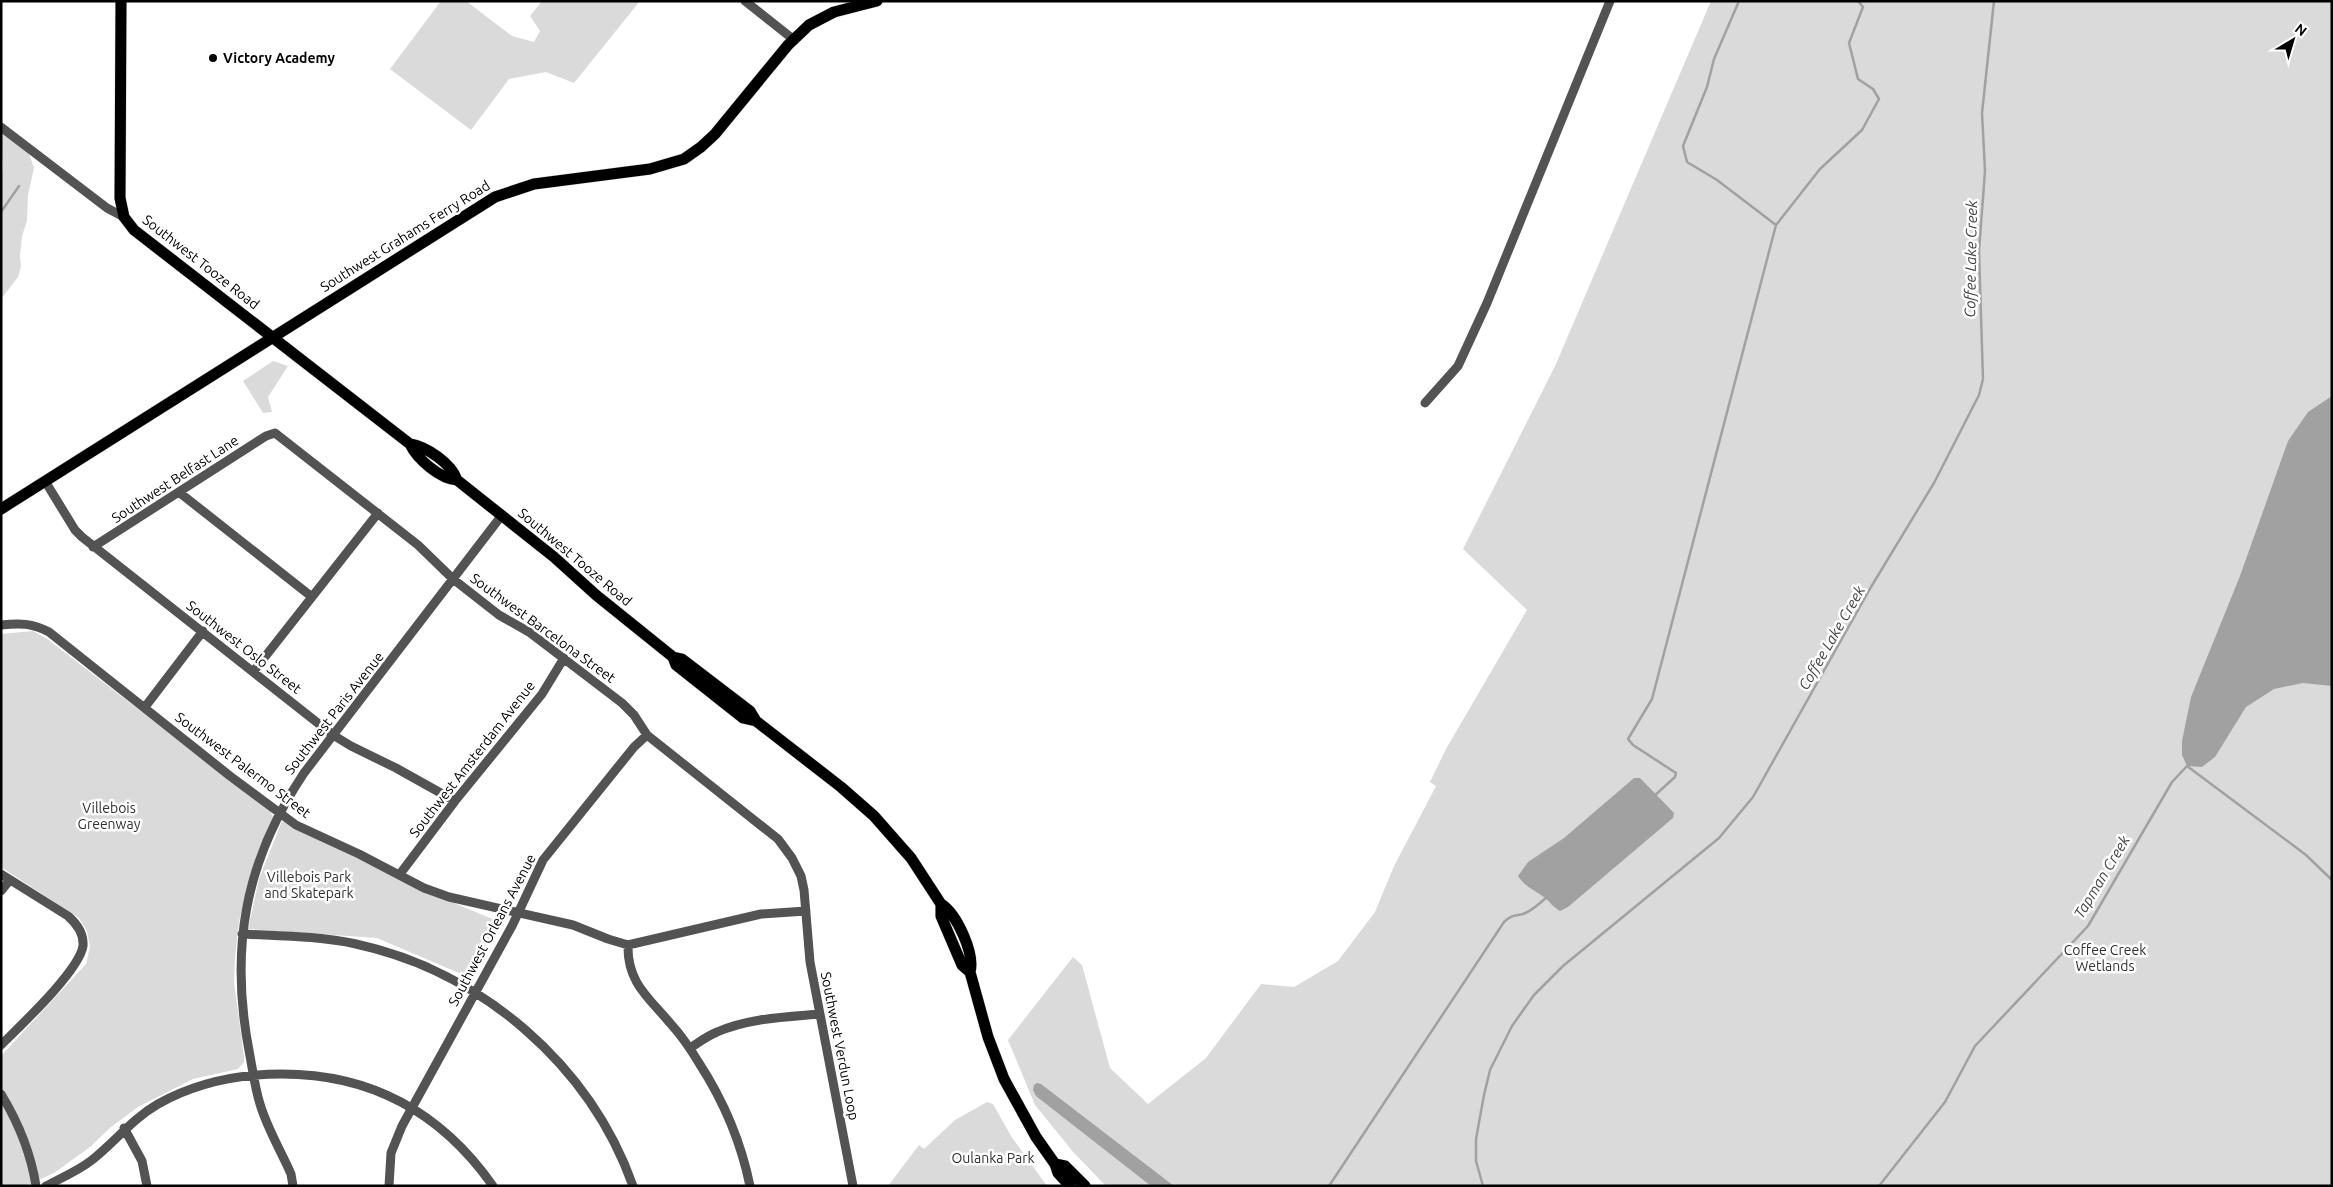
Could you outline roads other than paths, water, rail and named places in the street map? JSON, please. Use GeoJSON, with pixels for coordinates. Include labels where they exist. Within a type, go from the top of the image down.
{"type":"FeatureCollection","features":[{"type":"Feature","properties":{"kind":"main road","name":"Southwest Tooze Road"},"geometry":{"type":"LineString","coordinates":[[121,1],[120,198],[124,217],[134,230],[410,444],[422,446],[454,471],[457,480],[673,657],[682,659],[750,711],[756,722],[874,816],[911,858],[941,904],[950,910],[973,962],[970,972],[988,1038],[1004,1079],[1036,1137],[1055,1164],[1058,1174],[1070,1186]]}},
{"type":"Feature","properties":{"kind":"main road","name":"Southwest Grahams Ferry Road"},"geometry":{"type":"LineString","coordinates":[[1,509],[495,197],[516,188],[542,182],[660,167],[689,156],[716,134],[793,39],[813,22],[828,14],[876,1]]}},
{"type":"Feature","properties":{"kind":"main road"},"geometry":{"type":"LineString","coordinates":[[1055,1164],[1065,1166],[1085,1186]]}},
{"type":"Feature","properties":{"kind":"street"},"geometry":{"type":"LineString","coordinates":[[745,1],[793,39]]}},
{"type":"Feature","properties":{"kind":"street"},"geometry":{"type":"LineString","coordinates":[[1425,403],[1458,366],[1487,303],[1610,1]]}},
{"type":"Feature","properties":{"kind":"street"},"geometry":{"type":"LineString","coordinates":[[1,127],[107,208],[124,217]]}},
{"type":"Feature","properties":{"kind":"street","name":"Southwest Barcelona Street"},"geometry":{"type":"LineString","coordinates":[[271,434],[275,433],[285,440],[418,544],[453,579],[499,615],[529,632],[622,703],[634,715],[647,735],[778,839],[792,858],[801,876],[806,911]]}},
{"type":"Feature","properties":{"kind":"street","name":"Southwest Belfast Lane"},"geometry":{"type":"LineString","coordinates":[[93,547],[271,434]]}},
{"type":"Feature","properties":{"kind":"street","name":"Southwest Oslo Street"},"geometry":{"type":"LineString","coordinates":[[45,481],[75,530],[93,547],[203,631],[253,672],[351,746],[403,771],[455,801]]}},
{"type":"Feature","properties":{"kind":"street"},"geometry":{"type":"LineString","coordinates":[[180,493],[312,597]]}},
{"type":"Feature","properties":{"kind":"street"},"geometry":{"type":"LineString","coordinates":[[253,672],[378,513]]}},
{"type":"Feature","properties":{"kind":"street","name":"Southwest Paris Avenue"},"geometry":{"type":"LineString","coordinates":[[293,1186],[291,1174],[260,1106],[252,1074],[240,1004],[242,934],[251,883],[280,813],[304,772],[502,515]]}},
{"type":"Feature","properties":{"kind":"street","name":"Southwest Palermo Street"},"geometry":{"type":"LineString","coordinates":[[1,625],[26,623],[36,625],[49,632],[280,813],[307,831],[351,850],[424,888],[449,897],[567,924],[628,945]]}},
{"type":"Feature","properties":{"kind":"street"},"geometry":{"type":"LineString","coordinates":[[144,707],[203,631]]}},
{"type":"Feature","properties":{"kind":"street","name":"Southwest Amsterdam Avenue"},"geometry":{"type":"LineString","coordinates":[[400,874],[455,801],[542,694],[564,658]]}},
{"type":"Feature","properties":{"kind":"street","name":"Southwest Orleans Avenue"},"geometry":{"type":"LineString","coordinates":[[389,1186],[391,1153],[402,1126],[518,914],[543,860],[634,747],[647,735]]}},
{"type":"Feature","properties":{"kind":"street"},"geometry":{"type":"LineString","coordinates":[[1,874],[76,923],[81,933],[83,947],[68,974],[1,1045]]}},
{"type":"Feature","properties":{"kind":"street"},"geometry":{"type":"LineString","coordinates":[[1,891],[10,880]]}},
{"type":"Feature","properties":{"kind":"street"},"geometry":{"type":"LineString","coordinates":[[750,1186],[728,1118],[712,1085],[690,1048],[636,983],[630,970],[628,945],[753,916],[806,911]]}},
{"type":"Feature","properties":{"kind":"street","name":"Southwest Verdun Loop"},"geometry":{"type":"LineString","coordinates":[[806,911],[810,962],[853,1186]]}},
{"type":"Feature","properties":{"kind":"street"},"geometry":{"type":"LineString","coordinates":[[242,934],[325,939],[384,951],[422,965],[475,993],[527,1032],[574,1078],[607,1126],[633,1186]]}},
{"type":"Feature","properties":{"kind":"street"},"geometry":{"type":"LineString","coordinates":[[690,1048],[715,1033],[730,1027],[781,1017],[820,1014]]}},
{"type":"Feature","properties":{"kind":"street"},"geometry":{"type":"LineString","coordinates":[[46,1186],[90,1161],[124,1128],[158,1104],[196,1087],[252,1074],[310,1074],[344,1079],[383,1093],[412,1108],[464,1150],[493,1186]]}},
{"type":"Feature","properties":{"kind":"street"},"geometry":{"type":"LineString","coordinates":[[1,1094],[16,1122],[26,1148],[36,1186]]}},
{"type":"Feature","properties":{"kind":"street"},"geometry":{"type":"LineString","coordinates":[[124,1128],[142,1161],[147,1186]]}},
{"type":"Feature","properties":{"kind":"waterway"},"geometry":{"type":"LineString","coordinates":[[1739,1],[1714,59],[1707,87],[1683,146],[1687,162],[1717,180],[1776,225]]}},
{"type":"Feature","properties":{"kind":"waterway"},"geometry":{"type":"LineString","coordinates":[[1653,797],[1675,777],[1676,773],[1633,745],[1628,739],[1652,699],[1776,225],[1820,169],[1862,130],[1879,99],[1873,89],[1858,79],[1849,43],[1863,7],[1858,1]]}},
{"type":"Feature","properties":{"kind":"waterway","name":"Coffee Lake Creek"},"geometry":{"type":"LineString","coordinates":[[1483,1186],[1476,1161],[1476,1139],[1490,1070],[1512,1026],[1534,995],[1563,966],[1719,838],[1753,797],[1871,587],[1934,483],[1979,395],[1983,379],[1979,251],[1985,171],[1982,113],[1994,1]]}},
{"type":"Feature","properties":{"kind":"waterway"},"geometry":{"type":"LineString","coordinates":[[1,212],[19,186]]}},
{"type":"Feature","properties":{"kind":"waterway","name":"Tapman Creek"},"geometry":{"type":"LineString","coordinates":[[1879,1186],[1945,1102],[1975,1046],[2088,926],[2172,782],[2187,766],[2306,855],[2332,880]]}},
{"type":"Feature","properties":{"kind":"waterway"},"geometry":{"type":"LineString","coordinates":[[1329,1186],[1504,922],[1511,917],[1530,911],[1547,897]]}},
{"type":"Feature","properties":{"kind":"place","name":"Victory Academy"},"geometry":{"type":"Point","coordinates":[213,58]}},
{"type":"Feature","properties":{"kind":"park label","name":"Villebois Greenway"},"geometry":{"type":"Point","coordinates":[109,816]}},
{"type":"Feature","properties":{"kind":"park label","name":"Villebois Park and Skatepark"},"geometry":{"type":"Point","coordinates":[309,886]}},
{"type":"Feature","properties":{"kind":"park label","name":"Coffee Creek Wetlands"},"geometry":{"type":"Point","coordinates":[2105,958]}},
{"type":"Feature","properties":{"kind":"park label","name":"Oulanka Park"},"geometry":{"type":"Point","coordinates":[993,1158]}}]}
